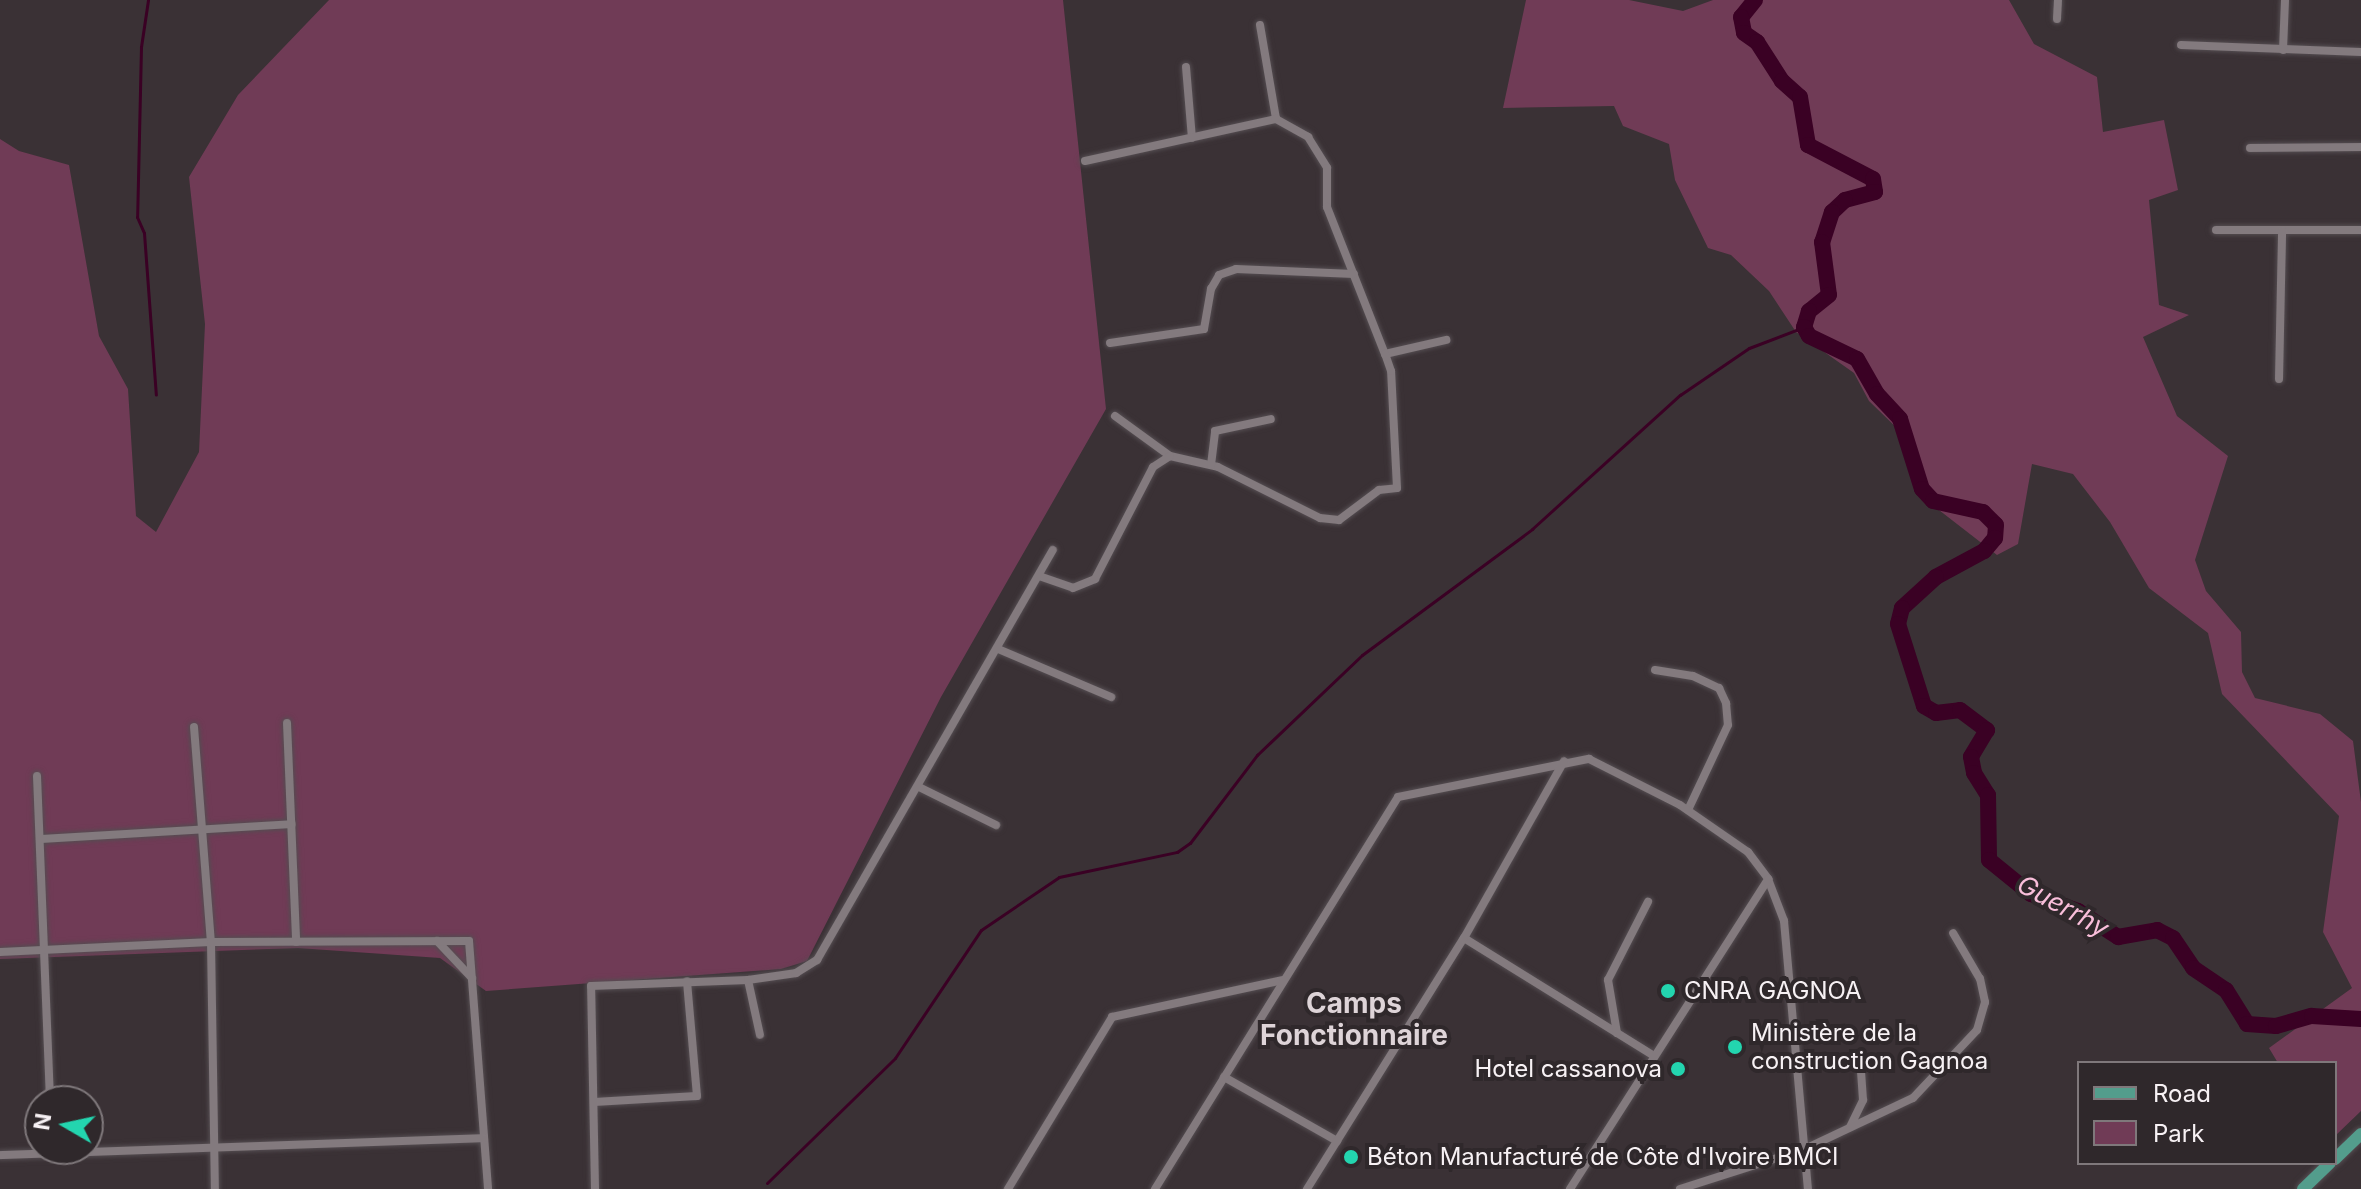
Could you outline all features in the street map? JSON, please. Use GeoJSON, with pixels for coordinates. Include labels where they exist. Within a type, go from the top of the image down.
{"type":"FeatureCollection","features":[{"type":"Feature","properties":{"kind":"main road"},"geometry":{"type":"LineString","coordinates":[[2337,1157],[2361,1134]]}},
{"type":"Feature","properties":{"kind":"main road"},"geometry":{"type":"LineString","coordinates":[[2303,1189],[2328,1165]]}},
{"type":"Feature","properties":{"kind":"street"},"geometry":{"type":"LineString","coordinates":[[2057,19],[2058,0]]}},
{"type":"Feature","properties":{"kind":"street"},"geometry":{"type":"LineString","coordinates":[[2283,50],[2285,0]]}},
{"type":"Feature","properties":{"kind":"street"},"geometry":{"type":"LineString","coordinates":[[1260,25],[1276,119]]}},
{"type":"Feature","properties":{"kind":"street"},"geometry":{"type":"LineString","coordinates":[[2181,45],[2361,52]]}},
{"type":"Feature","properties":{"kind":"street"},"geometry":{"type":"LineString","coordinates":[[1186,67],[1192,138]]}},
{"type":"Feature","properties":{"kind":"street"},"geometry":{"type":"LineString","coordinates":[[1085,161],[1276,119],[1308,137],[1327,168],[1327,207],[1391,371],[1397,488],[1379,490],[1339,520],[1320,518],[1211,465],[1170,456],[1115,416]]}},
{"type":"Feature","properties":{"kind":"street"},"geometry":{"type":"LineString","coordinates":[[2250,148],[2361,147]]}},
{"type":"Feature","properties":{"kind":"street"},"geometry":{"type":"LineString","coordinates":[[2216,230],[2361,230]]}},
{"type":"Feature","properties":{"kind":"street"},"geometry":{"type":"LineString","coordinates":[[2279,379],[2282,230]]}},
{"type":"Feature","properties":{"kind":"street"},"geometry":{"type":"LineString","coordinates":[[1110,343],[1204,329],[1211,289],[1219,275],[1236,269],[1354,274]]}},
{"type":"Feature","properties":{"kind":"street"},"geometry":{"type":"LineString","coordinates":[[1385,354],[1446,340]]}},
{"type":"Feature","properties":{"kind":"street"},"geometry":{"type":"LineString","coordinates":[[1211,465],[1215,431],[1271,419]]}},
{"type":"Feature","properties":{"kind":"street"},"geometry":{"type":"LineString","coordinates":[[1039,576],[1073,588],[1095,579],[1153,467],[1170,456]]}},
{"type":"Feature","properties":{"kind":"street"},"geometry":{"type":"LineString","coordinates":[[595,1189],[591,986],[748,980],[796,973],[817,960],[1053,550]]}},
{"type":"Feature","properties":{"kind":"street"},"geometry":{"type":"LineString","coordinates":[[998,649],[1111,697]]}},
{"type":"Feature","properties":{"kind":"street"},"geometry":{"type":"LineString","coordinates":[[1655,670],[1719,688],[1726,703],[1725,736],[1688,810]]}},
{"type":"Feature","properties":{"kind":"street"},"geometry":{"type":"LineString","coordinates":[[287,723],[296,942]]}},
{"type":"Feature","properties":{"kind":"street"},"geometry":{"type":"LineString","coordinates":[[194,727],[211,942],[215,1189]]}},
{"type":"Feature","properties":{"kind":"street"},"geometry":{"type":"LineString","coordinates":[[1155,1189],[1398,797],[1564,761],[1589,759],[1688,810],[1748,852],[1768,879],[1784,921],[1808,1189]]}},
{"type":"Feature","properties":{"kind":"street"},"geometry":{"type":"LineString","coordinates":[[1307,1189],[1464,938],[1564,761]]}},
{"type":"Feature","properties":{"kind":"street"},"geometry":{"type":"LineString","coordinates":[[37,776],[48,948],[50,1085]]}},
{"type":"Feature","properties":{"kind":"street"},"geometry":{"type":"LineString","coordinates":[[919,787],[996,825]]}},
{"type":"Feature","properties":{"kind":"street"},"geometry":{"type":"LineString","coordinates":[[41,839],[292,824]]}},
{"type":"Feature","properties":{"kind":"street"},"geometry":{"type":"LineString","coordinates":[[1570,1189],[1768,879]]}},
{"type":"Feature","properties":{"kind":"street"},"geometry":{"type":"LineString","coordinates":[[1617,1033],[1608,980],[1648,902]]}},
{"type":"Feature","properties":{"kind":"street"},"geometry":{"type":"LineString","coordinates":[[1680,1189],[1805,1149],[1913,1098],[1977,1030],[1985,1002],[1980,979],[1953,933]]}},
{"type":"Feature","properties":{"kind":"street"},"geometry":{"type":"LineString","coordinates":[[1464,938],[1654,1056]]}},
{"type":"Feature","properties":{"kind":"street"},"geometry":{"type":"LineString","coordinates":[[437,941],[472,978]]}},
{"type":"Feature","properties":{"kind":"street"},"geometry":{"type":"LineString","coordinates":[[0,952],[211,942],[469,941],[488,1189]]}},
{"type":"Feature","properties":{"kind":"street"},"geometry":{"type":"LineString","coordinates":[[748,980],[760,1035]]}},
{"type":"Feature","properties":{"kind":"street"},"geometry":{"type":"LineString","coordinates":[[1008,1189],[1112,1017],[1283,980]]}},
{"type":"Feature","properties":{"kind":"street"},"geometry":{"type":"LineString","coordinates":[[594,1102],[697,1096],[687,981]]}},
{"type":"Feature","properties":{"kind":"street"},"geometry":{"type":"LineString","coordinates":[[1850,1128],[1863,1100],[1860,1061]]}},
{"type":"Feature","properties":{"kind":"street"},"geometry":{"type":"LineString","coordinates":[[1224,1077],[1337,1141]]}},
{"type":"Feature","properties":{"kind":"street"},"geometry":{"type":"LineString","coordinates":[[104,1149],[484,1138]]}},
{"type":"Feature","properties":{"kind":"street"},"geometry":{"type":"LineString","coordinates":[[0,1155],[24,1153]]}},
{"type":"Feature","properties":{"kind":"green space"},"geometry":{"type":"Polygon","coordinates":[[[329,0],[1063,0],[1106,409],[941,697],[807,961],[781,969],[486,991],[440,958],[298,948],[0,959],[0,139],[19,151],[69,165],[99,336],[128,389],[136,516],[156,532],[199,452],[205,324],[189,177],[238,95],[329,0]]]}},
{"type":"Feature","properties":{"kind":"green space"},"geometry":{"type":"Polygon","coordinates":[[[1526,0],[1629,0],[1683,11],[1713,0],[2009,0],[2034,44],[2097,77],[2103,132],[2164,120],[2178,190],[2149,200],[2159,305],[2189,315],[2143,337],[2177,416],[2228,456],[2195,560],[2206,591],[2241,632],[2242,672],[2255,698],[2320,714],[2353,741],[2361,802],[2361,1111],[2337,1134],[2337,1061],[2277,1061],[2269,1048],[2352,988],[2323,932],[2339,816],[2222,694],[2208,633],[2149,588],[2110,522],[2073,474],[2032,464],[2018,544],[1997,555],[1917,493],[1903,434],[1869,401],[1854,373],[1796,332],[1769,291],[1731,255],[1708,248],[1675,180],[1669,144],[1623,126],[1614,106],[1503,108],[1526,0]]]}},
{"type":"Feature","properties":{"kind":"waterway"},"geometry":{"type":"LineString","coordinates":[[148,0],[141,47],[137,217],[144,233],[156,395]]}},
{"type":"Feature","properties":{"kind":"waterway","name":"Guerrhy"},"geometry":{"type":"LineString","coordinates":[[1755,0],[1741,17],[1744,33],[1757,42],[1782,81],[1800,97],[1808,145],[1873,179],[1875,192],[1845,200],[1832,212],[1822,242],[1829,295],[1809,311],[1804,327],[1809,336],[1857,359],[1877,394],[1900,419],[1922,489],[1933,501],[1983,512],[1996,525],[1995,538],[1984,551],[1936,577],[1902,608],[1898,624],[1924,706],[1936,713],[1960,710],[1987,730],[1971,757],[1974,773],[1988,795],[1989,860],[2031,894],[2078,911],[2118,937],[2157,930],[2173,938],[2193,968],[2226,990],[2247,1024],[2276,1026],[2312,1016],[2361,1019]]}},
{"type":"Feature","properties":{"kind":"waterway"},"geometry":{"type":"LineString","coordinates":[[767,1183],[895,1058],[981,930],[1059,877],[1177,852],[1190,843],[1257,755],[1362,655],[1532,529],[1680,395],[1749,348],[1804,327]]}},
{"type":"Feature","properties":{"kind":"place","name":"CNRA GAGNOA"},"geometry":{"type":"Point","coordinates":[1668,991]}},
{"type":"Feature","properties":{"kind":"place","name":"Ministère de la construction Gagnoa"},"geometry":{"type":"Point","coordinates":[1735,1047]}},
{"type":"Feature","properties":{"kind":"place","name":"Hotel cassanova"},"geometry":{"type":"Point","coordinates":[1678,1069]}},
{"type":"Feature","properties":{"kind":"place","name":"Béton Manufacturé de Côte d'Ivoire BMCI"},"geometry":{"type":"Point","coordinates":[1351,1157]}},
{"type":"Feature","properties":{"kind":"district","name":"Camps Fonctionnaire"},"geometry":{"type":"Point","coordinates":[1354,1019]}}]}
